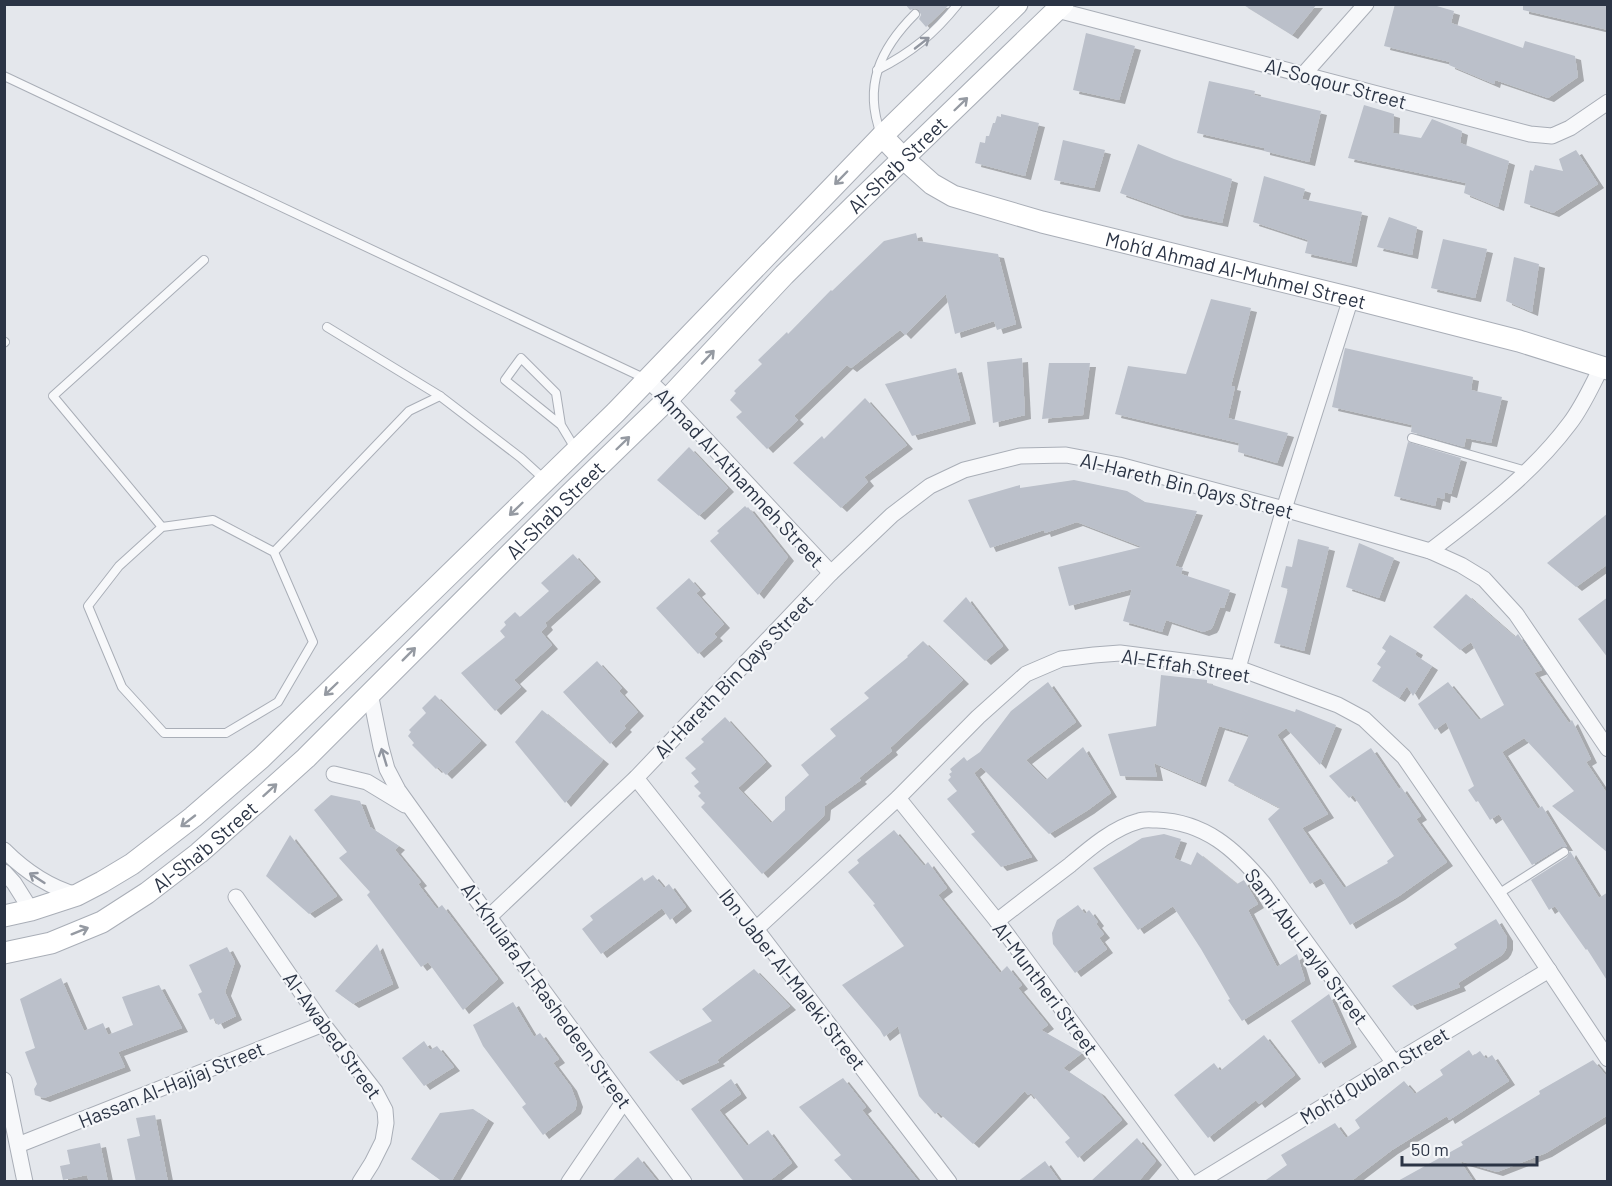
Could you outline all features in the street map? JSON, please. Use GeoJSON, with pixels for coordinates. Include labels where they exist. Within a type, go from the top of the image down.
{"type":"FeatureCollection","features":[{"type":"Feature","properties":{"kind":"street","name":"Al-Sha'b Street"},"geometry":{"type":"LineString","coordinates":[[4,916],[77,895],[132,864],[193,817],[261,758],[576,452],[882,136],[1017,4]]}},
{"type":"Feature","properties":{"kind":"street"},"geometry":{"type":"LineString","coordinates":[[1303,75],[1360,6]]}},
{"type":"Feature","properties":{"kind":"street","name":"Al-Sha'b Street"},"geometry":{"type":"LineString","coordinates":[[4,953],[51,943],[102,922],[147,893],[199,853],[306,758],[668,399],[784,275],[1060,7]]}},
{"type":"Feature","properties":{"kind":"street","name":"Al-Soqour Street"},"geometry":{"type":"LineString","coordinates":[[1060,7],[1303,75],[1530,134],[1552,136],[1570,128],[1608,102]]}},
{"type":"Feature","properties":{"kind":"street","name":"Moh’d Ahmad Al-Muhmel Street"},"geometry":{"type":"LineString","coordinates":[[882,136],[932,184],[953,196],[992,208],[1518,341],[1605,368]]}},
{"type":"Feature","properties":{"kind":"street"},"geometry":{"type":"LineString","coordinates":[[1238,669],[1284,509],[1351,297]]}},
{"type":"Feature","properties":{"kind":"street"},"geometry":{"type":"LineString","coordinates":[[1430,551],[1477,515],[1526,471],[1572,422],[1605,368]]}},
{"type":"Feature","properties":{"kind":"street","name":"Ahmad Al-Athamneh Street"},"geometry":{"type":"LineString","coordinates":[[648,380],[831,573]]}},
{"type":"Feature","properties":{"kind":"street","name":"Al-Hareth Bin Qays Street"},"geometry":{"type":"LineString","coordinates":[[489,917],[636,778],[831,573],[892,515],[930,486],[964,470],[1020,456],[1066,455],[1119,465],[1430,551],[1461,565],[1484,579],[1516,614],[1608,749]]}},
{"type":"Feature","properties":{"kind":"street","name":"Al-Effah Street"},"geometry":{"type":"LineString","coordinates":[[756,929],[898,798],[978,717],[1026,674],[1061,659],[1120,653],[1238,669],[1338,705],[1364,719],[1404,757],[1608,1059]]}},
{"type":"Feature","properties":{"kind":"street","name":"Al-Khulafa Al-Rashedeen Street"},"geometry":{"type":"LineString","coordinates":[[370,693],[387,769],[398,790],[684,1182]]}},
{"type":"Feature","properties":{"kind":"street","name":"Al-Khulafa Al-Rashedeen Street"},"geometry":{"type":"LineString","coordinates":[[334,774],[367,782],[411,808]]}},
{"type":"Feature","properties":{"kind":"street","name":"Ibn Jaber Al-Maleki Street"},"geometry":{"type":"LineString","coordinates":[[636,778],[756,929],[949,1182]]}},
{"type":"Feature","properties":{"kind":"street","name":"Al-Muntheri Street"},"geometry":{"type":"LineString","coordinates":[[898,798],[997,921],[1190,1182]]}},
{"type":"Feature","properties":{"kind":"street","name":"Sami Abu Layla Street"},"geometry":{"type":"LineString","coordinates":[[997,921],[1108,835],[1140,820],[1185,824],[1206,832],[1226,844],[1249,866],[1394,1063]]}},
{"type":"Feature","properties":{"kind":"street"},"geometry":{"type":"LineString","coordinates":[[4,850],[18,864],[39,879],[62,891],[77,895]]}},
{"type":"Feature","properties":{"kind":"street"},"geometry":{"type":"LineString","coordinates":[[4,872],[51,943]]}},
{"type":"Feature","properties":{"kind":"street","name":"Al-Awabed Street"},"geometry":{"type":"LineString","coordinates":[[236,897],[324,1023],[375,1091],[385,1110],[386,1123],[382,1142],[372,1164],[360,1182]]}},
{"type":"Feature","properties":{"kind":"street","name":"Moh’d Qublan Street"},"geometry":{"type":"LineString","coordinates":[[1199,1182],[1550,970]]}},
{"type":"Feature","properties":{"kind":"street","name":"Hassan Al-Hajjaj Street"},"geometry":{"type":"LineString","coordinates":[[18,1145],[324,1023]]}},
{"type":"Feature","properties":{"kind":"street"},"geometry":{"type":"LineString","coordinates":[[4,1080],[25,1182]]}},
{"type":"Feature","properties":{"kind":"street"},"geometry":{"type":"LineString","coordinates":[[569,1182],[624,1101]]}},
{"type":"Feature","properties":{"kind":"lane"},"geometry":{"type":"LineString","coordinates":[[877,70],[896,60],[932,34],[958,4]]}},
{"type":"Feature","properties":{"kind":"lane"},"geometry":{"type":"LineString","coordinates":[[882,136],[873,98],[877,70],[892,40],[915,15]]}},
{"type":"Feature","properties":{"kind":"lane"},"geometry":{"type":"LineString","coordinates":[[6,79],[648,380]]}},
{"type":"Feature","properties":{"kind":"lane"},"geometry":{"type":"LineString","coordinates":[[162,527],[53,396],[204,260]]}},
{"type":"Feature","properties":{"kind":"lane"},"geometry":{"type":"LineString","coordinates":[[327,327],[440,396],[521,458],[545,480]]}},
{"type":"Feature","properties":{"kind":"lane"},"geometry":{"type":"LineString","coordinates":[[561,425],[505,380],[521,358],[556,393],[561,425],[576,452]]}},
{"type":"Feature","properties":{"kind":"lane"},"geometry":{"type":"LineString","coordinates":[[274,552],[409,411],[440,396]]}},
{"type":"Feature","properties":{"kind":"lane"},"geometry":{"type":"LineString","coordinates":[[1412,438],[1526,471]]}},
{"type":"Feature","properties":{"kind":"lane"},"geometry":{"type":"LineString","coordinates":[[213,520],[274,552],[313,642],[278,702],[226,733],[164,733],[122,687],[88,606],[119,566],[162,527],[213,520]]}},
{"type":"Feature","properties":{"kind":"lane"},"geometry":{"type":"LineString","coordinates":[[1498,894],[1563,852]]}},
{"type":"Feature","properties":{"kind":"building"},"geometry":{"type":"Polygon","coordinates":[[[905,4],[950,4],[926,27],[919,19],[921,15],[919,10],[916,8],[910,10],[905,4]]]}},
{"type":"Feature","properties":{"kind":"building"},"geometry":{"type":"Polygon","coordinates":[[[1242,4],[1317,4],[1292,35],[1242,4]]]}},
{"type":"Feature","properties":{"kind":"building"},"geometry":{"type":"Polygon","coordinates":[[[1395,4],[1430,4],[1454,11],[1451,23],[1523,48],[1525,41],[1575,56],[1578,77],[1548,98],[1495,80],[1494,84],[1449,65],[1450,62],[1384,46],[1395,4]]]}},
{"type":"Feature","properties":{"kind":"building"},"geometry":{"type":"Polygon","coordinates":[[[1523,4],[1608,4],[1608,30],[1523,10],[1523,4]]]}},
{"type":"Feature","properties":{"kind":"building"},"geometry":{"type":"Polygon","coordinates":[[[1086,33],[1135,46],[1119,100],[1073,90],[1086,33]]]}},
{"type":"Feature","properties":{"kind":"building"},"geometry":{"type":"Polygon","coordinates":[[[1209,81],[1255,91],[1254,95],[1321,111],[1309,162],[1264,151],[1264,148],[1197,133],[1209,81]]]}},
{"type":"Feature","properties":{"kind":"building"},"geometry":{"type":"Polygon","coordinates":[[[1364,105],[1394,114],[1393,133],[1421,138],[1432,119],[1462,131],[1460,143],[1509,161],[1498,207],[1464,193],[1466,183],[1348,158],[1364,105]]]}},
{"type":"Feature","properties":{"kind":"building"},"geometry":{"type":"Polygon","coordinates":[[[1001,114],[1039,123],[1025,176],[975,163],[980,142],[985,143],[993,123],[997,116],[1001,117],[1001,114]]]}},
{"type":"Feature","properties":{"kind":"building"},"geometry":{"type":"Polygon","coordinates":[[[1063,140],[1105,150],[1094,188],[1054,180],[1063,140]]]}},
{"type":"Feature","properties":{"kind":"building"},"geometry":{"type":"Polygon","coordinates":[[[1138,144],[1232,179],[1222,223],[1179,214],[1120,193],[1138,144]]]}},
{"type":"Feature","properties":{"kind":"building"},"geometry":{"type":"Polygon","coordinates":[[[1576,150],[1598,184],[1553,213],[1524,203],[1530,170],[1533,171],[1535,165],[1563,171],[1559,159],[1576,150]]]}},
{"type":"Feature","properties":{"kind":"building"},"geometry":{"type":"Polygon","coordinates":[[[1264,176],[1305,189],[1302,199],[1362,212],[1351,263],[1305,253],[1308,240],[1253,222],[1264,176]]]}},
{"type":"Feature","properties":{"kind":"building"},"geometry":{"type":"Polygon","coordinates":[[[1389,217],[1417,227],[1412,255],[1377,247],[1389,217]]]}},
{"type":"Feature","properties":{"kind":"building"},"geometry":{"type":"Polygon","coordinates":[[[916,233],[918,241],[998,254],[1016,324],[997,330],[994,321],[955,334],[946,294],[905,335],[900,330],[851,368],[847,365],[794,416],[798,420],[767,449],[736,417],[742,412],[730,400],[736,393],[734,391],[762,364],[758,360],[884,241],[916,233]]]}},
{"type":"Feature","properties":{"kind":"building"},"geometry":{"type":"Polygon","coordinates":[[[1443,239],[1487,249],[1475,298],[1431,288],[1443,239]]]}},
{"type":"Feature","properties":{"kind":"building"},"geometry":{"type":"Polygon","coordinates":[[[1514,257],[1539,264],[1532,312],[1506,301],[1514,257]]]}},
{"type":"Feature","properties":{"kind":"building"},"geometry":{"type":"Polygon","coordinates":[[[1211,299],[1251,308],[1231,386],[1235,387],[1228,418],[1288,433],[1277,463],[1238,452],[1239,443],[1115,414],[1128,366],[1186,374],[1211,299]]]}},
{"type":"Feature","properties":{"kind":"building"},"geometry":{"type":"Polygon","coordinates":[[[1345,348],[1473,377],[1471,390],[1502,397],[1491,443],[1466,438],[1464,447],[1411,432],[1412,425],[1332,407],[1345,348]]]}},
{"type":"Feature","properties":{"kind":"building"},"geometry":{"type":"Polygon","coordinates":[[[1022,358],[1025,415],[993,423],[987,362],[1022,358]]]}},
{"type":"Feature","properties":{"kind":"building"},"geometry":{"type":"Polygon","coordinates":[[[1049,363],[1090,363],[1083,415],[1042,419],[1049,363]]]}},
{"type":"Feature","properties":{"kind":"building"},"geometry":{"type":"Polygon","coordinates":[[[956,368],[970,420],[912,436],[885,384],[956,368]]]}},
{"type":"Feature","properties":{"kind":"building"},"geometry":{"type":"Polygon","coordinates":[[[865,398],[907,445],[864,477],[868,482],[841,508],[793,463],[822,436],[824,439],[865,398]]]}},
{"type":"Feature","properties":{"kind":"building"},"geometry":{"type":"Polygon","coordinates":[[[1408,442],[1461,458],[1451,494],[1445,492],[1444,499],[1437,497],[1435,506],[1394,496],[1408,442]]]}},
{"type":"Feature","properties":{"kind":"building"},"geometry":{"type":"Polygon","coordinates":[[[689,447],[728,488],[699,516],[657,480],[689,447]]]}},
{"type":"Feature","properties":{"kind":"building"},"geometry":{"type":"Polygon","coordinates":[[[1074,480],[1127,491],[1145,502],[1197,511],[1175,566],[1183,568],[1181,574],[1230,590],[1224,608],[1220,607],[1211,629],[1203,632],[1166,620],[1162,632],[1123,621],[1132,589],[1069,606],[1058,567],[1142,547],[1077,522],[990,548],[968,500],[1020,485],[1020,488],[1074,480]]]}},
{"type":"Feature","properties":{"kind":"building"},"geometry":{"type":"Polygon","coordinates":[[[745,506],[788,557],[758,595],[710,541],[719,533],[717,531],[745,506]]]}},
{"type":"Feature","properties":{"kind":"building"},"geometry":{"type":"Polygon","coordinates":[[[1608,513],[1608,564],[1576,587],[1547,563],[1608,513]]]}},
{"type":"Feature","properties":{"kind":"building"},"geometry":{"type":"Polygon","coordinates":[[[1298,539],[1329,547],[1304,651],[1274,643],[1288,589],[1281,587],[1286,566],[1292,567],[1298,539]]]}},
{"type":"Feature","properties":{"kind":"building"},"geometry":{"type":"Polygon","coordinates":[[[1359,543],[1394,558],[1379,598],[1346,587],[1359,543]]]}},
{"type":"Feature","properties":{"kind":"building"},"geometry":{"type":"Polygon","coordinates":[[[573,554],[595,578],[545,623],[547,626],[541,632],[552,645],[514,680],[521,687],[495,711],[461,673],[505,637],[500,631],[506,625],[504,622],[515,612],[520,617],[549,591],[541,583],[573,554]]]}},
{"type":"Feature","properties":{"kind":"building"},"geometry":{"type":"Polygon","coordinates":[[[689,578],[700,590],[696,593],[724,624],[714,634],[717,637],[698,654],[656,608],[689,578]]]}},
{"type":"Feature","properties":{"kind":"building"},"geometry":{"type":"Polygon","coordinates":[[[1466,594],[1515,637],[1518,634],[1542,670],[1534,673],[1569,723],[1572,720],[1591,759],[1586,762],[1608,795],[1608,853],[1552,806],[1574,791],[1524,738],[1502,752],[1538,809],[1542,806],[1567,847],[1561,847],[1532,865],[1499,814],[1490,820],[1468,790],[1474,786],[1446,722],[1435,730],[1418,704],[1448,682],[1479,720],[1504,705],[1471,642],[1460,650],[1433,627],[1466,594]]]}},
{"type":"Feature","properties":{"kind":"building"},"geometry":{"type":"Polygon","coordinates":[[[966,597],[1003,646],[985,661],[943,621],[966,597]]]}},
{"type":"Feature","properties":{"kind":"building"},"geometry":{"type":"Polygon","coordinates":[[[1608,597],[1608,658],[1578,619],[1608,597]]]}},
{"type":"Feature","properties":{"kind":"building"},"geometry":{"type":"Polygon","coordinates":[[[1390,635],[1417,651],[1415,655],[1432,666],[1413,696],[1407,686],[1399,698],[1372,681],[1381,667],[1377,664],[1386,651],[1382,648],[1390,635]]]}},
{"type":"Feature","properties":{"kind":"building"},"geometry":{"type":"Polygon","coordinates":[[[923,641],[963,680],[890,748],[892,751],[859,778],[861,780],[825,806],[824,816],[762,874],[701,807],[705,803],[698,796],[701,793],[694,786],[699,782],[691,773],[696,769],[685,758],[704,742],[701,739],[725,717],[766,762],[738,788],[771,823],[785,810],[785,797],[809,775],[801,765],[836,736],[830,729],[869,698],[864,693],[908,657],[923,641]]]}},
{"type":"Feature","properties":{"kind":"building"},"geometry":{"type":"Polygon","coordinates":[[[597,661],[622,688],[619,691],[638,712],[610,744],[563,692],[597,661]]]}},
{"type":"Feature","properties":{"kind":"building"},"geometry":{"type":"Polygon","coordinates":[[[1161,675],[1207,680],[1207,683],[1295,712],[1296,709],[1336,725],[1320,765],[1286,728],[1277,735],[1328,814],[1302,828],[1344,888],[1388,863],[1387,861],[1394,856],[1353,795],[1349,798],[1329,776],[1371,748],[1421,816],[1416,819],[1447,862],[1399,896],[1350,925],[1321,878],[1310,884],[1268,819],[1280,808],[1228,781],[1249,735],[1219,726],[1200,783],[1154,763],[1157,777],[1120,776],[1108,734],[1156,726],[1161,675]]]}},
{"type":"Feature","properties":{"kind":"building"},"geometry":{"type":"Polygon","coordinates":[[[1048,682],[1076,722],[1026,760],[1046,780],[1083,747],[1111,793],[1049,834],[981,767],[974,773],[1032,857],[1001,867],[971,834],[975,832],[947,799],[957,791],[948,780],[952,772],[950,769],[964,757],[967,761],[980,752],[1011,711],[1048,682]]]}},
{"type":"Feature","properties":{"kind":"building"},"geometry":{"type":"Polygon","coordinates":[[[435,695],[481,741],[446,775],[438,767],[436,769],[412,745],[414,743],[408,736],[411,732],[409,730],[426,713],[422,708],[435,695]]]}},
{"type":"Feature","properties":{"kind":"building"},"geometry":{"type":"Polygon","coordinates":[[[542,710],[603,760],[565,803],[515,742],[542,710]]]}},
{"type":"Feature","properties":{"kind":"building"},"geometry":{"type":"Polygon","coordinates":[[[331,795],[360,801],[370,827],[399,846],[395,850],[421,882],[418,884],[437,909],[442,905],[498,979],[463,1010],[428,962],[421,967],[367,895],[370,892],[339,858],[347,852],[314,810],[331,795]]]}},
{"type":"Feature","properties":{"kind":"building"},"geometry":{"type":"Polygon","coordinates":[[[894,830],[924,866],[928,862],[947,888],[938,895],[1000,973],[1007,966],[1022,985],[1018,988],[1048,1025],[1041,1030],[1082,1053],[1063,1068],[1099,1092],[1122,1120],[1078,1158],[1065,1142],[1070,1138],[1031,1093],[1028,1095],[1025,1091],[973,1144],[938,1112],[935,1114],[919,1096],[898,1026],[884,1037],[842,985],[904,946],[873,905],[875,904],[848,872],[859,863],[857,860],[894,830]]]}},
{"type":"Feature","properties":{"kind":"building"},"geometry":{"type":"Polygon","coordinates":[[[1164,834],[1181,839],[1174,858],[1191,865],[1197,852],[1237,884],[1244,880],[1258,904],[1248,910],[1277,967],[1297,954],[1305,980],[1242,1021],[1201,949],[1173,906],[1138,930],[1093,868],[1142,838],[1164,834]]]}},
{"type":"Feature","properties":{"kind":"building"},"geometry":{"type":"Polygon","coordinates":[[[290,835],[337,896],[309,914],[266,876],[290,835]]]}},
{"type":"Feature","properties":{"kind":"building"},"geometry":{"type":"Polygon","coordinates":[[[1570,851],[1599,898],[1608,892],[1608,982],[1555,906],[1549,910],[1531,880],[1567,857],[1570,851]]]}},
{"type":"Feature","properties":{"kind":"building"},"geometry":{"type":"Polygon","coordinates":[[[653,875],[664,888],[669,884],[686,907],[670,920],[662,908],[601,954],[582,929],[593,920],[590,916],[642,877],[644,881],[653,875]]]}},
{"type":"Feature","properties":{"kind":"building"},"geometry":{"type":"Polygon","coordinates":[[[1078,905],[1085,914],[1089,910],[1098,922],[1096,924],[1104,934],[1099,938],[1107,949],[1075,973],[1053,944],[1052,933],[1057,920],[1078,905]]]}},
{"type":"Feature","properties":{"kind":"building"},"geometry":{"type":"Polygon","coordinates":[[[1496,919],[1507,937],[1505,951],[1458,983],[1460,987],[1411,1006],[1392,986],[1457,948],[1454,944],[1496,919]]]}},
{"type":"Feature","properties":{"kind":"building"},"geometry":{"type":"Polygon","coordinates":[[[377,944],[393,984],[353,1004],[335,991],[377,944]]]}},
{"type":"Feature","properties":{"kind":"building"},"geometry":{"type":"Polygon","coordinates":[[[227,947],[235,962],[225,992],[236,1016],[218,1025],[214,1018],[210,1020],[198,994],[202,992],[189,965],[227,947]]]}},
{"type":"Feature","properties":{"kind":"building"},"geometry":{"type":"Polygon","coordinates":[[[754,969],[790,1006],[717,1060],[719,1062],[677,1081],[649,1052],[712,1021],[702,1009],[754,969]]]}},
{"type":"Feature","properties":{"kind":"building"},"geometry":{"type":"Polygon","coordinates":[[[61,978],[84,1031],[103,1023],[108,1035],[133,1025],[122,997],[159,985],[182,1028],[118,1052],[125,1067],[44,1098],[35,1095],[34,1089],[37,1084],[25,1052],[35,1048],[20,999],[61,978]]]}},
{"type":"Feature","properties":{"kind":"building"},"geometry":{"type":"Polygon","coordinates":[[[1329,994],[1351,1043],[1319,1064],[1291,1021],[1329,994]]]}},
{"type":"Feature","properties":{"kind":"building"},"geometry":{"type":"Polygon","coordinates":[[[513,1002],[534,1037],[540,1033],[559,1059],[553,1063],[571,1087],[577,1103],[575,1110],[543,1135],[522,1107],[526,1104],[483,1046],[473,1025],[513,1002]]]}},
{"type":"Feature","properties":{"kind":"building"},"geometry":{"type":"Polygon","coordinates":[[[1264,1035],[1295,1075],[1259,1104],[1256,1100],[1208,1138],[1174,1095],[1214,1063],[1220,1071],[1264,1035]]]}},
{"type":"Feature","properties":{"kind":"building"},"geometry":{"type":"Polygon","coordinates":[[[424,1041],[430,1050],[437,1046],[454,1067],[424,1086],[402,1058],[424,1041]]]}},
{"type":"Feature","properties":{"kind":"building"},"geometry":{"type":"Polygon","coordinates":[[[1469,1050],[1473,1056],[1480,1051],[1486,1059],[1492,1055],[1509,1081],[1449,1120],[1447,1116],[1392,1150],[1350,1182],[1263,1182],[1287,1165],[1281,1155],[1335,1123],[1346,1138],[1360,1128],[1355,1120],[1404,1081],[1415,1094],[1443,1075],[1440,1070],[1469,1050]]]}},
{"type":"Feature","properties":{"kind":"building"},"geometry":{"type":"Polygon","coordinates":[[[1593,1060],[1608,1078],[1608,1115],[1546,1153],[1497,1172],[1460,1161],[1474,1182],[1396,1182],[1463,1145],[1461,1142],[1540,1094],[1539,1091],[1593,1060]]]}},
{"type":"Feature","properties":{"kind":"building"},"geometry":{"type":"Polygon","coordinates":[[[843,1078],[866,1107],[862,1110],[919,1182],[854,1182],[834,1160],[841,1155],[799,1107],[843,1078]]]}},
{"type":"Feature","properties":{"kind":"building"},"geometry":{"type":"Polygon","coordinates":[[[731,1079],[741,1094],[719,1110],[747,1146],[768,1130],[792,1163],[768,1182],[745,1182],[691,1109],[731,1079]]]}},
{"type":"Feature","properties":{"kind":"building"},"geometry":{"type":"Polygon","coordinates":[[[473,1109],[488,1119],[451,1182],[443,1182],[411,1159],[440,1113],[473,1109]]]}},
{"type":"Feature","properties":{"kind":"building"},"geometry":{"type":"Polygon","coordinates":[[[155,1115],[168,1182],[136,1182],[127,1139],[140,1136],[136,1118],[155,1115]]]}},
{"type":"Feature","properties":{"kind":"building"},"geometry":{"type":"Polygon","coordinates":[[[1137,1138],[1156,1161],[1138,1182],[1090,1182],[1137,1138]]]}},
{"type":"Feature","properties":{"kind":"building"},"geometry":{"type":"Polygon","coordinates":[[[100,1143],[108,1182],[89,1182],[87,1175],[63,1180],[60,1166],[70,1164],[67,1150],[100,1143]]]}},
{"type":"Feature","properties":{"kind":"building"},"geometry":{"type":"Polygon","coordinates":[[[638,1157],[658,1182],[611,1182],[638,1157]]]}},
{"type":"Feature","properties":{"kind":"building"},"geometry":{"type":"Polygon","coordinates":[[[1045,1161],[1060,1182],[1017,1182],[1045,1161]]]}}]}
